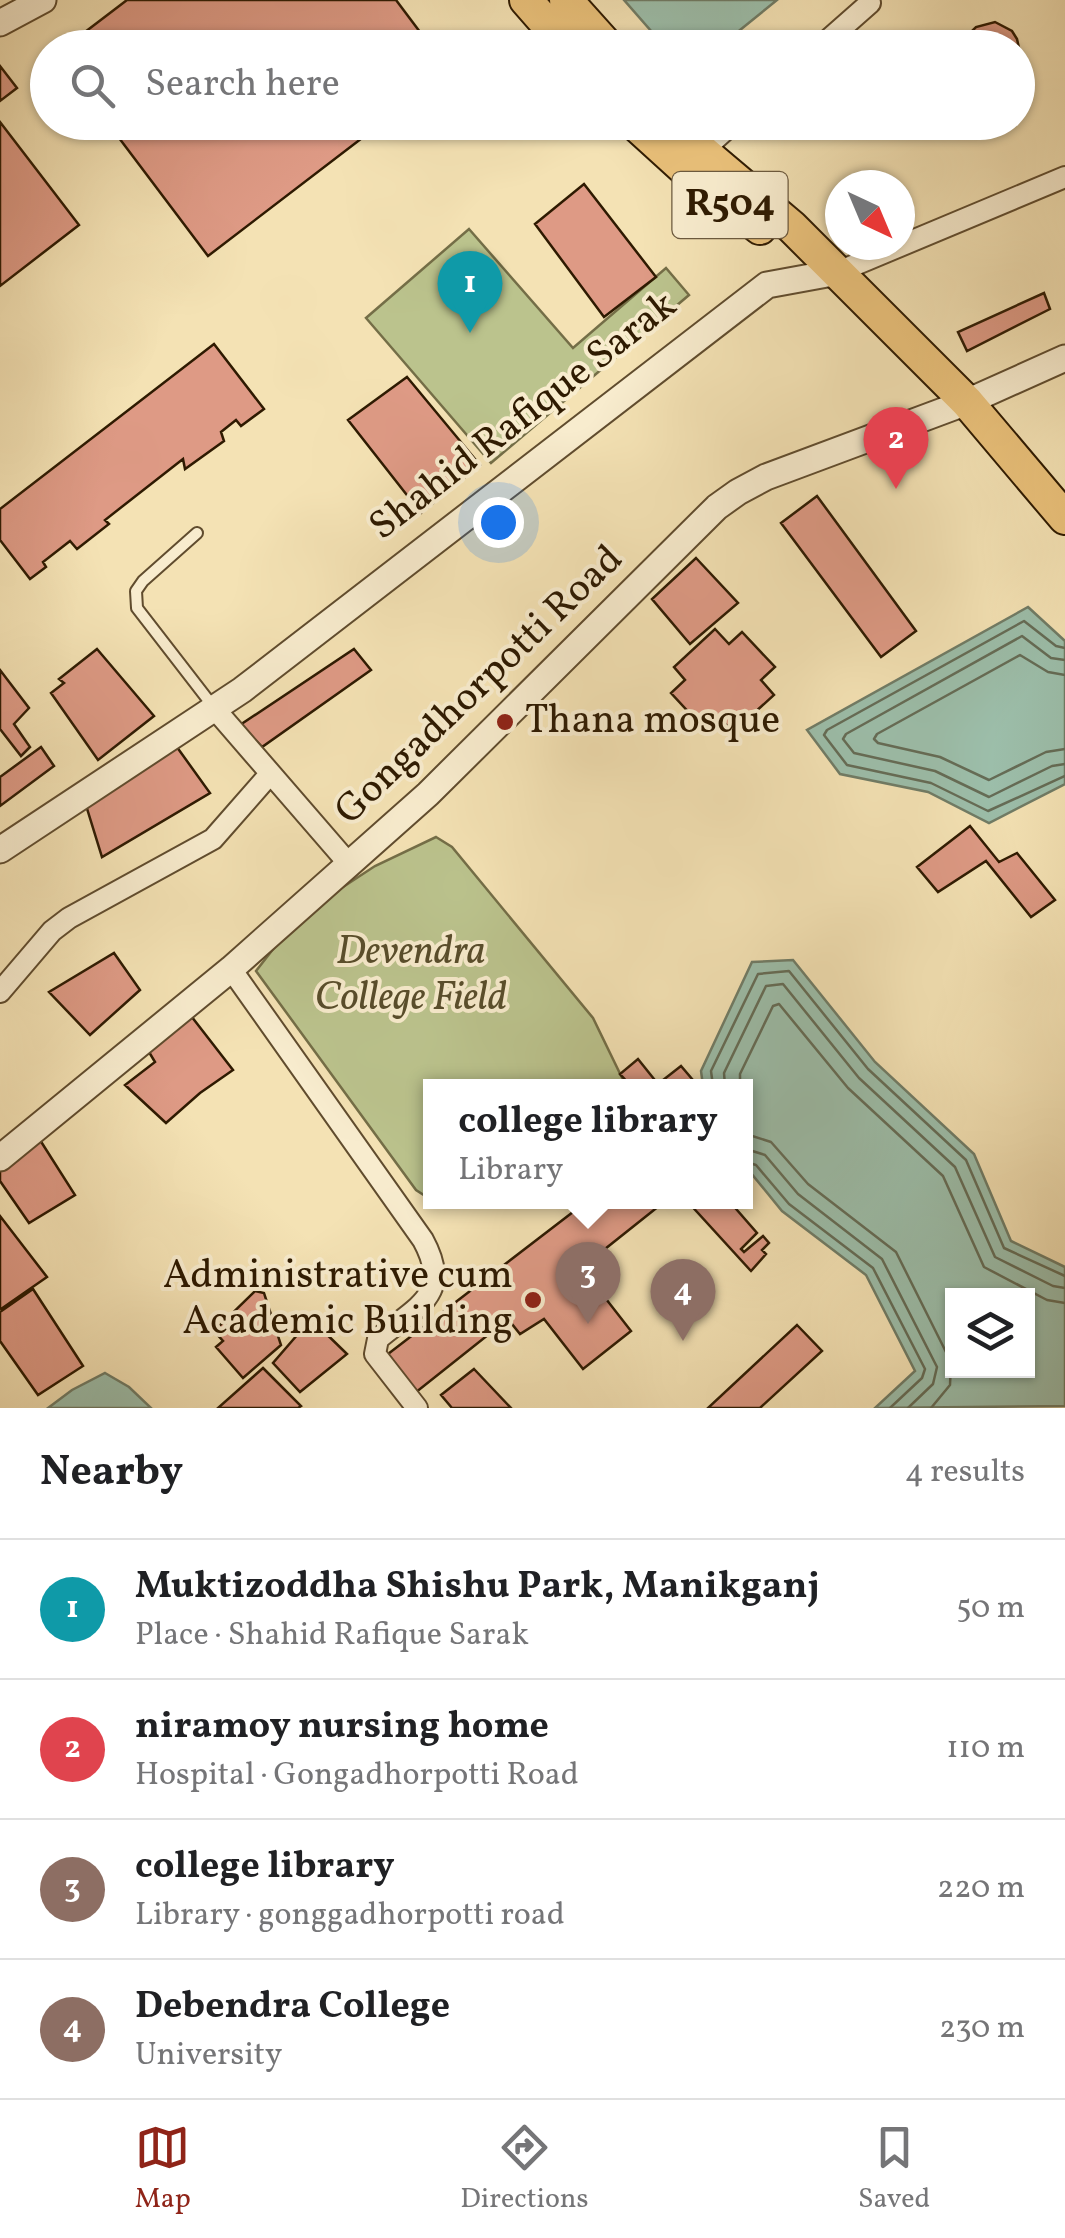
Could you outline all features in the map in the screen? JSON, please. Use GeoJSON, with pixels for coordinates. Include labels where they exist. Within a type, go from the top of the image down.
{"type":"FeatureCollection","features":[{"type":"Feature","properties":{"kind":"main road"},"geometry":{"type":"LineString","coordinates":[[526,0],[552,30]]}},
{"type":"Feature","properties":{"kind":"main road"},"geometry":{"type":"LineString","coordinates":[[566,0],[592,30]]}},
{"type":"Feature","properties":{"kind":"main road","name":"R504"},"geometry":{"type":"LineString","coordinates":[[653,140],[781,243],[844,278]]}},
{"type":"Feature","properties":{"kind":"main road","name":"R504"},"geometry":{"type":"LineString","coordinates":[[692,140],[844,278],[957,393],[1065,518]]}},
{"type":"Feature","properties":{"kind":"street"},"geometry":{"type":"LineString","coordinates":[[0,23],[42,0]]}},
{"type":"Feature","properties":{"kind":"street"},"geometry":{"type":"LineString","coordinates":[[840,30],[870,3]]}},
{"type":"Feature","properties":{"kind":"street"},"geometry":{"type":"LineString","coordinates":[[702,151],[714,140]]}},
{"type":"Feature","properties":{"kind":"street"},"geometry":{"type":"LineString","coordinates":[[844,278],[1065,177]]}},
{"type":"Feature","properties":{"kind":"street","name":"Shahid Rafique Sarak"},"geometry":{"type":"LineString","coordinates":[[0,850],[214,708],[767,285],[844,278]]}},
{"type":"Feature","properties":{"kind":"street","name":"Gongadhorpotti Road"},"geometry":{"type":"LineString","coordinates":[[0,1158],[231,968],[343,857],[428,794],[717,507],[766,477],[957,393],[1065,358]]}},
{"type":"Feature","properties":{"kind":"street"},"geometry":{"type":"LineString","coordinates":[[214,708],[343,857]]}},
{"type":"Feature","properties":{"kind":"street"},"geometry":{"type":"LineString","coordinates":[[0,992],[52,931],[213,839],[275,779]]}},
{"type":"Feature","properties":{"kind":"street"},"geometry":{"type":"LineString","coordinates":[[231,968],[434,1260],[436,1276],[432,1290],[378,1339],[375,1347],[375,1354],[418,1408]]}},
{"type":"Feature","properties":{"kind":"lane"},"geometry":{"type":"LineString","coordinates":[[197,534],[142,580],[136,591],[137,608],[214,708]]}},
{"type":"Feature","properties":{"kind":"green space"},"geometry":{"type":"Polygon","coordinates":[[[469,229],[573,348],[666,268],[689,295],[491,463],[366,318],[469,229]]]}},
{"type":"Feature","properties":{"kind":"green space","name":"Devendra College Field"},"geometry":{"type":"Polygon","coordinates":[[[436,837],[452,847],[593,1018],[623,1079],[423,1079],[423,1194],[256,971],[299,916],[375,866],[436,837]]]}},
{"type":"Feature","properties":{"kind":"water"},"geometry":{"type":"Polygon","coordinates":[[[624,0],[777,0],[740,30],[650,30],[624,0]]]}},
{"type":"Feature","properties":{"kind":"water"},"geometry":{"type":"Polygon","coordinates":[[[1028,607],[1065,641],[1065,784],[989,823],[928,792],[840,774],[807,730],[1028,607]]]}},
{"type":"Feature","properties":{"kind":"water"},"geometry":{"type":"Polygon","coordinates":[[[793,960],[875,1062],[974,1154],[1011,1241],[1065,1267],[1065,1406],[875,1408],[915,1371],[866,1275],[782,1211],[753,1176],[753,1079],[702,1079],[701,1071],[752,962],[793,960]]]}},
{"type":"Feature","properties":{"kind":"water"},"geometry":{"type":"Polygon","coordinates":[[[105,1373],[129,1387],[151,1408],[48,1408],[72,1390],[105,1373]]]}},
{"type":"Feature","properties":{"kind":"building"},"geometry":{"type":"Polygon","coordinates":[[[127,0],[396,0],[418,30],[88,30],[127,0]]]}},
{"type":"Feature","properties":{"kind":"building"},"geometry":{"type":"Polygon","coordinates":[[[995,22],[1010,30],[973,30],[995,22]]]}},
{"type":"Feature","properties":{"kind":"building"},"geometry":{"type":"Polygon","coordinates":[[[0,66],[17,88],[0,101],[0,66]]]}},
{"type":"Feature","properties":{"kind":"building"},"geometry":{"type":"Polygon","coordinates":[[[0,122],[79,225],[0,286],[0,122]]]}},
{"type":"Feature","properties":{"kind":"building"},"geometry":{"type":"Polygon","coordinates":[[[121,140],[359,140],[208,256],[121,140]]]}},
{"type":"Feature","properties":{"kind":"building"},"geometry":{"type":"Polygon","coordinates":[[[584,184],[656,277],[604,317],[535,224],[584,184]]]}},
{"type":"Feature","properties":{"kind":"building"},"geometry":{"type":"Polygon","coordinates":[[[1044,293],[1050,309],[967,351],[958,332],[1044,293]]]}},
{"type":"Feature","properties":{"kind":"building"},"geometry":{"type":"Polygon","coordinates":[[[214,344],[264,409],[241,426],[236,420],[221,432],[224,441],[185,469],[183,459],[105,520],[109,524],[77,549],[70,541],[43,562],[46,567],[30,579],[0,540],[0,509],[214,344]]]}},
{"type":"Feature","properties":{"kind":"building"},"geometry":{"type":"Polygon","coordinates":[[[407,377],[480,465],[421,513],[348,420],[407,377]]]}},
{"type":"Feature","properties":{"kind":"building"},"geometry":{"type":"Polygon","coordinates":[[[817,496],[916,631],[881,657],[781,523],[817,496]]]}},
{"type":"Feature","properties":{"kind":"building"},"geometry":{"type":"Polygon","coordinates":[[[696,558],[738,603],[690,644],[652,599],[696,558]]]}},
{"type":"Feature","properties":{"kind":"building"},"geometry":{"type":"Polygon","coordinates":[[[715,629],[729,644],[742,632],[775,667],[761,680],[774,695],[733,732],[722,720],[708,733],[671,693],[685,680],[674,667],[715,629]]]}},
{"type":"Feature","properties":{"kind":"building"},"geometry":{"type":"Polygon","coordinates":[[[97,649],[154,716],[98,760],[51,693],[64,683],[59,679],[97,649]]]}},
{"type":"Feature","properties":{"kind":"building"},"geometry":{"type":"Polygon","coordinates":[[[354,649],[371,670],[262,747],[240,725],[354,649]]]}},
{"type":"Feature","properties":{"kind":"building"},"geometry":{"type":"Polygon","coordinates":[[[0,670],[29,708],[14,724],[30,747],[21,756],[0,729],[0,670]]]}},
{"type":"Feature","properties":{"kind":"building"},"geometry":{"type":"Polygon","coordinates":[[[174,743],[210,793],[102,857],[85,802],[174,743]]]}},
{"type":"Feature","properties":{"kind":"building"},"geometry":{"type":"Polygon","coordinates":[[[41,747],[54,766],[0,806],[0,777],[41,747]]]}},
{"type":"Feature","properties":{"kind":"building"},"geometry":{"type":"Polygon","coordinates":[[[970,826],[999,862],[1017,853],[1055,900],[1031,917],[986,861],[938,892],[917,867],[970,826]]]}},
{"type":"Feature","properties":{"kind":"building"},"geometry":{"type":"Polygon","coordinates":[[[114,953],[140,990],[90,1035],[49,992],[114,953]]]}},
{"type":"Feature","properties":{"kind":"building"},"geometry":{"type":"Polygon","coordinates":[[[188,1012],[233,1070],[166,1123],[125,1085],[155,1062],[146,1047],[188,1012]]]}},
{"type":"Feature","properties":{"kind":"building"},"geometry":{"type":"Polygon","coordinates":[[[638,1059],[654,1079],[625,1079],[620,1074],[638,1059]]]}},
{"type":"Feature","properties":{"kind":"building"},"geometry":{"type":"Polygon","coordinates":[[[681,1066],[692,1079],[664,1079],[681,1066]]]}},
{"type":"Feature","properties":{"kind":"building"},"geometry":{"type":"Polygon","coordinates":[[[40,1140],[75,1195],[29,1223],[0,1181],[0,1163],[40,1140]]]}},
{"type":"Feature","properties":{"kind":"building","name":"Administrative cum Academic Building"},"geometry":{"type":"Polygon","coordinates":[[[577,1209],[655,1209],[605,1249],[615,1261],[592,1281],[631,1331],[583,1369],[544,1319],[520,1334],[508,1319],[415,1393],[388,1354],[577,1209]]]}},
{"type":"Feature","properties":{"kind":"building"},"geometry":{"type":"Polygon","coordinates":[[[694,1209],[736,1209],[757,1233],[741,1249],[744,1252],[763,1236],[769,1243],[762,1250],[766,1254],[751,1271],[694,1209]]]}},
{"type":"Feature","properties":{"kind":"building"},"geometry":{"type":"Polygon","coordinates":[[[0,1216],[47,1277],[1,1309],[0,1308],[0,1216]]]}},
{"type":"Feature","properties":{"kind":"building"},"geometry":{"type":"Polygon","coordinates":[[[33,1289],[83,1366],[38,1395],[0,1341],[0,1312],[33,1289]]]}},
{"type":"Feature","properties":{"kind":"building"},"geometry":{"type":"Polygon","coordinates":[[[255,1291],[264,1293],[281,1345],[243,1378],[216,1347],[223,1341],[214,1331],[255,1291]]]}},
{"type":"Feature","properties":{"kind":"building"},"geometry":{"type":"Polygon","coordinates":[[[311,1319],[347,1354],[300,1392],[273,1363],[311,1319]]]}},
{"type":"Feature","properties":{"kind":"building"},"geometry":{"type":"Polygon","coordinates":[[[797,1325],[822,1351],[760,1408],[708,1408],[797,1325]]]}},
{"type":"Feature","properties":{"kind":"building"},"geometry":{"type":"Polygon","coordinates":[[[263,1368],[301,1406],[218,1408],[263,1368]]]}},
{"type":"Feature","properties":{"kind":"building"},"geometry":{"type":"Polygon","coordinates":[[[474,1369],[511,1408],[452,1408],[441,1395],[474,1369]]]}},
{"type":"Feature","properties":{"kind":"place","name":"Muktizoddha Shishu Park, Manikganj"},"geometry":{"type":"Point","coordinates":[470,333]}},
{"type":"Feature","properties":{"kind":"place","name":"niramoy nursing home"},"geometry":{"type":"Point","coordinates":[896,489]}},
{"type":"Feature","properties":{"kind":"place","name":"Thana mosque"},"geometry":{"type":"Point","coordinates":[505,722]}},
{"type":"Feature","properties":{"kind":"place","name":"Administrative cum Academic Building"},"geometry":{"type":"Point","coordinates":[533,1300]}},
{"type":"Feature","properties":{"kind":"place","name":"college library"},"geometry":{"type":"Point","coordinates":[588,1324]}},
{"type":"Feature","properties":{"kind":"place","name":"Debendra College"},"geometry":{"type":"Point","coordinates":[683,1341]}}]}
